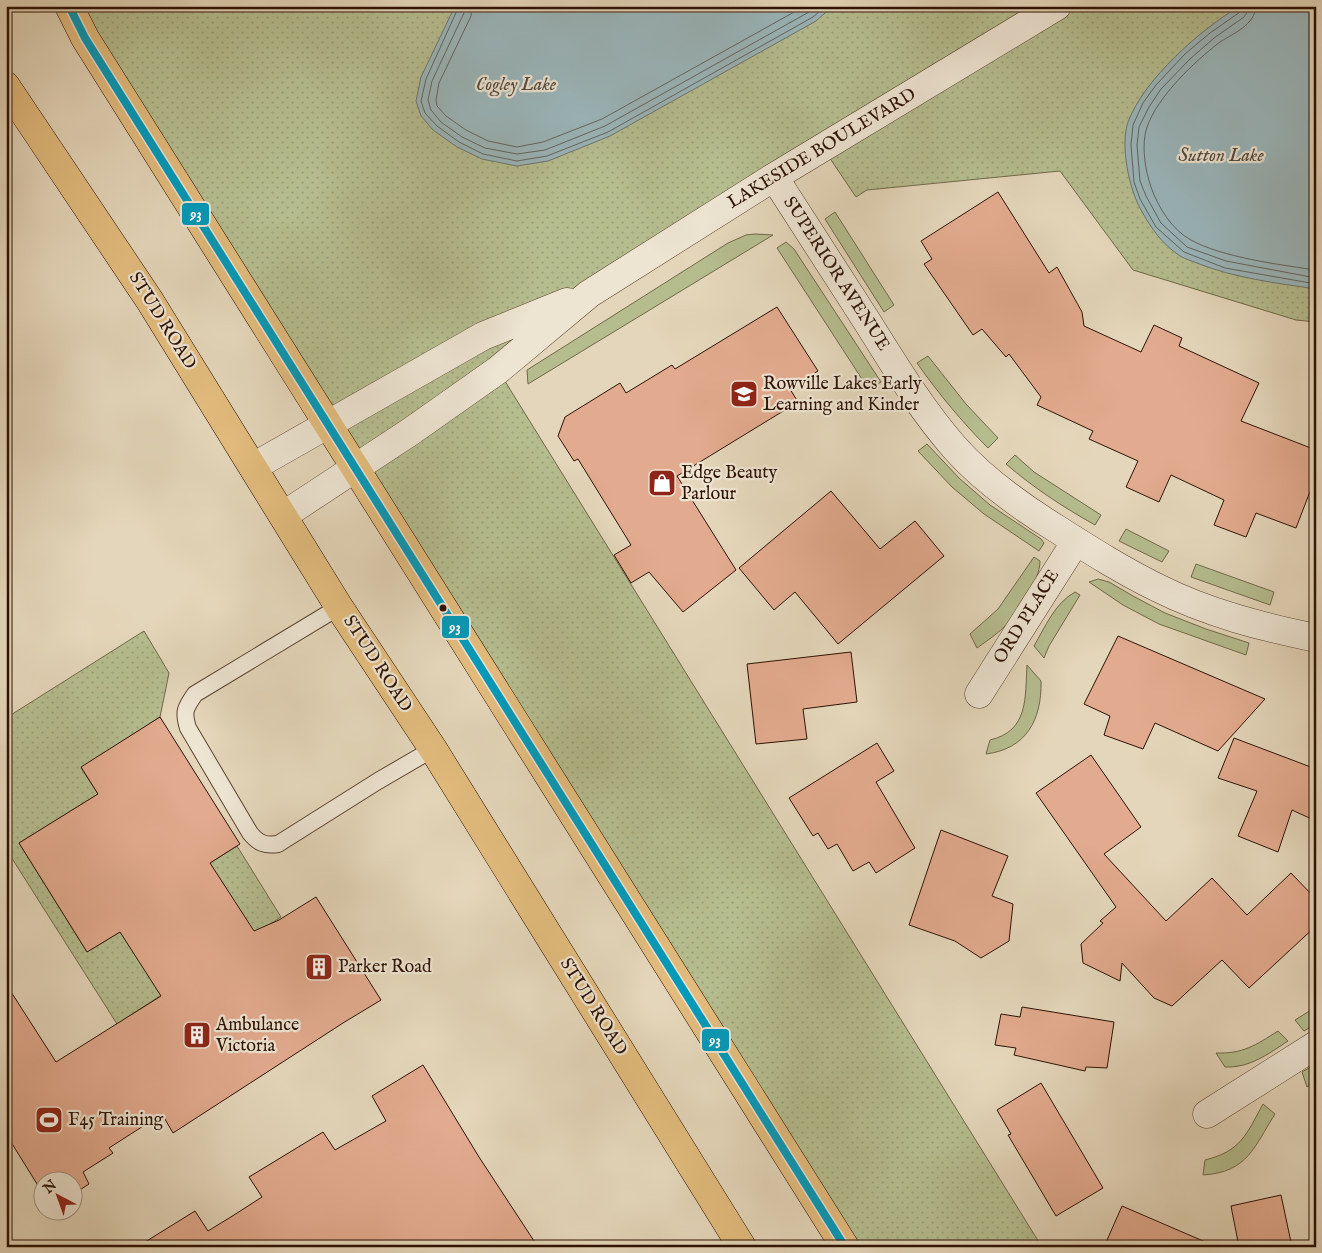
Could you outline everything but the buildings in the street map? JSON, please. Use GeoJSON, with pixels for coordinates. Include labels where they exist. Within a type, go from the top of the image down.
{"type":"FeatureCollection","features":[{"type":"Feature","properties":{"kind":"highway"},"geometry":{"type":"LineString","coordinates":[[69,6],[85,38],[329,423],[845,1247]]}},
{"type":"Feature","properties":{"kind":"highway","name":"STUD ROAD"},"geometry":{"type":"LineString","coordinates":[[6,86],[150,301],[339,606],[433,749],[742,1247]]}},
{"type":"Feature","properties":{"kind":"street","name":"LAKESIDE BOULEVARD"},"geometry":{"type":"LineString","coordinates":[[284,515],[355,466],[410,432],[498,370],[589,294],[774,177],[1057,6]]}},
{"type":"Feature","properties":{"kind":"street","name":"SUPERIOR AVENUE"},"geometry":{"type":"LineString","coordinates":[[774,177],[924,410],[956,448],[994,485],[1032,513],[1076,541],[1118,567],[1160,589],[1213,611],[1267,628],[1316,638]]}},
{"type":"Feature","properties":{"kind":"street","name":"LAKESIDE BOULEVARD"},"geometry":{"type":"LineString","coordinates":[[253,467],[483,336],[589,294]]}},
{"type":"Feature","properties":{"kind":"street","name":"ORD PLACE"},"geometry":{"type":"LineString","coordinates":[[979,694],[1076,541]]}},
{"type":"Feature","properties":{"kind":"street"},"geometry":{"type":"LineString","coordinates":[[1207,1114],[1316,1045]]}},
{"type":"Feature","properties":{"kind":"lane"},"geometry":{"type":"LineString","coordinates":[[339,606],[195,694],[187,705],[184,714],[188,728],[250,833],[256,840],[267,846],[278,844],[433,749]]}},
{"type":"Feature","properties":{"kind":"green space"},"geometry":{"type":"Polygon","coordinates":[[[69,6],[1316,6],[1316,322],[1296,320],[1133,270],[1060,171],[867,190],[856,197],[823,148],[498,370],[1042,1247],[846,1247],[69,6]]]}},
{"type":"Feature","properties":{"kind":"green space"},"geometry":{"type":"Polygon","coordinates":[[[835,212],[894,305],[884,312],[825,219],[835,212]]]}},
{"type":"Feature","properties":{"kind":"green space"},"geometry":{"type":"Polygon","coordinates":[[[746,235],[773,235],[528,384],[527,370],[728,243],[746,235]]]}},
{"type":"Feature","properties":{"kind":"green space"},"geometry":{"type":"Polygon","coordinates":[[[786,242],[794,249],[881,382],[869,390],[777,248],[786,242]]]}},
{"type":"Feature","properties":{"kind":"green space"},"geometry":{"type":"Polygon","coordinates":[[[928,356],[966,404],[998,438],[988,448],[951,407],[917,363],[928,356]]]}},
{"type":"Feature","properties":{"kind":"green space"},"geometry":{"type":"Polygon","coordinates":[[[927,444],[959,478],[990,505],[1041,539],[1044,543],[1039,551],[984,514],[952,487],[918,451],[927,444]]]}},
{"type":"Feature","properties":{"kind":"green space"},"geometry":{"type":"Polygon","coordinates":[[[1015,455],[1034,472],[1101,515],[1095,525],[1049,497],[1006,464],[1015,455]]]}},
{"type":"Feature","properties":{"kind":"green space"},"geometry":{"type":"Polygon","coordinates":[[[1126,529],[1169,551],[1162,562],[1119,541],[1126,529]]]}},
{"type":"Feature","properties":{"kind":"green space"},"geometry":{"type":"Polygon","coordinates":[[[1034,557],[1040,561],[1039,569],[1037,577],[1023,602],[1005,627],[977,648],[970,634],[998,609],[1034,557]]]}},
{"type":"Feature","properties":{"kind":"green space"},"geometry":{"type":"Polygon","coordinates":[[[1196,564],[1274,592],[1270,605],[1191,577],[1196,564]]]}},
{"type":"Feature","properties":{"kind":"green space"},"geometry":{"type":"Polygon","coordinates":[[[1098,579],[1109,582],[1165,613],[1249,643],[1246,655],[1159,624],[1123,605],[1089,582],[1098,579]]]}},
{"type":"Feature","properties":{"kind":"green space"},"geometry":{"type":"Polygon","coordinates":[[[1075,592],[1080,595],[1049,646],[1044,658],[1034,646],[1056,609],[1075,592]]]}},
{"type":"Feature","properties":{"kind":"green space"},"geometry":{"type":"Polygon","coordinates":[[[144,631],[169,673],[160,717],[81,768],[98,794],[19,843],[87,952],[120,932],[133,951],[210,863],[237,846],[281,917],[117,1024],[6,849],[6,718],[144,631]]]}},
{"type":"Feature","properties":{"kind":"green space"},"geometry":{"type":"Polygon","coordinates":[[[1027,665],[1041,681],[1041,695],[1035,720],[1029,730],[1012,746],[986,754],[990,740],[1003,736],[1018,721],[1025,700],[1027,665]]]}},
{"type":"Feature","properties":{"kind":"green space"},"geometry":{"type":"Polygon","coordinates":[[[1316,1007],[1316,1024],[1304,1031],[1295,1020],[1316,1007]]]}},
{"type":"Feature","properties":{"kind":"green space"},"geometry":{"type":"Polygon","coordinates":[[[1278,1031],[1288,1041],[1251,1063],[1225,1067],[1216,1053],[1234,1052],[1249,1048],[1278,1031]]]}},
{"type":"Feature","properties":{"kind":"green space"},"geometry":{"type":"Polygon","coordinates":[[[1316,1064],[1316,1081],[1307,1087],[1302,1072],[1316,1064]]]}},
{"type":"Feature","properties":{"kind":"green space"},"geometry":{"type":"Polygon","coordinates":[[[1263,1104],[1275,1114],[1248,1156],[1230,1169],[1203,1175],[1205,1160],[1227,1152],[1235,1146],[1247,1133],[1263,1104]]]}},
{"type":"Feature","properties":{"kind":"water","name":"Cogley Lake"},"geometry":{"type":"Polygon","coordinates":[[[455,6],[833,6],[816,21],[610,136],[548,161],[517,166],[482,159],[457,147],[433,130],[421,116],[416,101],[421,77],[455,6]]]}},
{"type":"Feature","properties":{"kind":"water","name":"Sutton Lake"},"geometry":{"type":"Polygon","coordinates":[[[1240,6],[1316,6],[1316,289],[1240,276],[1211,268],[1180,256],[1162,241],[1141,210],[1133,191],[1127,167],[1125,142],[1128,122],[1136,106],[1160,72],[1175,57],[1208,28],[1240,6]]]}},
{"type":"Feature","properties":{"kind":"transit line","name":"93"},"geometry":{"type":"LineString","coordinates":[[69,6],[85,38],[845,1247]]}},
{"type":"Feature","properties":{"kind":"place","name":"Rowville Lakes Early Learning and Kinder"},"geometry":{"type":"Point","coordinates":[744,394]}},
{"type":"Feature","properties":{"kind":"place","name":"Edge Beauty Parlour"},"geometry":{"type":"Point","coordinates":[662,483]}},
{"type":"Feature","properties":{"kind":"place","name":"Parker Road"},"geometry":{"type":"Point","coordinates":[319,967]}},
{"type":"Feature","properties":{"kind":"place","name":"Ambulance Victoria"},"geometry":{"type":"Point","coordinates":[197,1035]}},
{"type":"Feature","properties":{"kind":"place","name":"F45 Training"},"geometry":{"type":"Point","coordinates":[49,1120]}}]}
